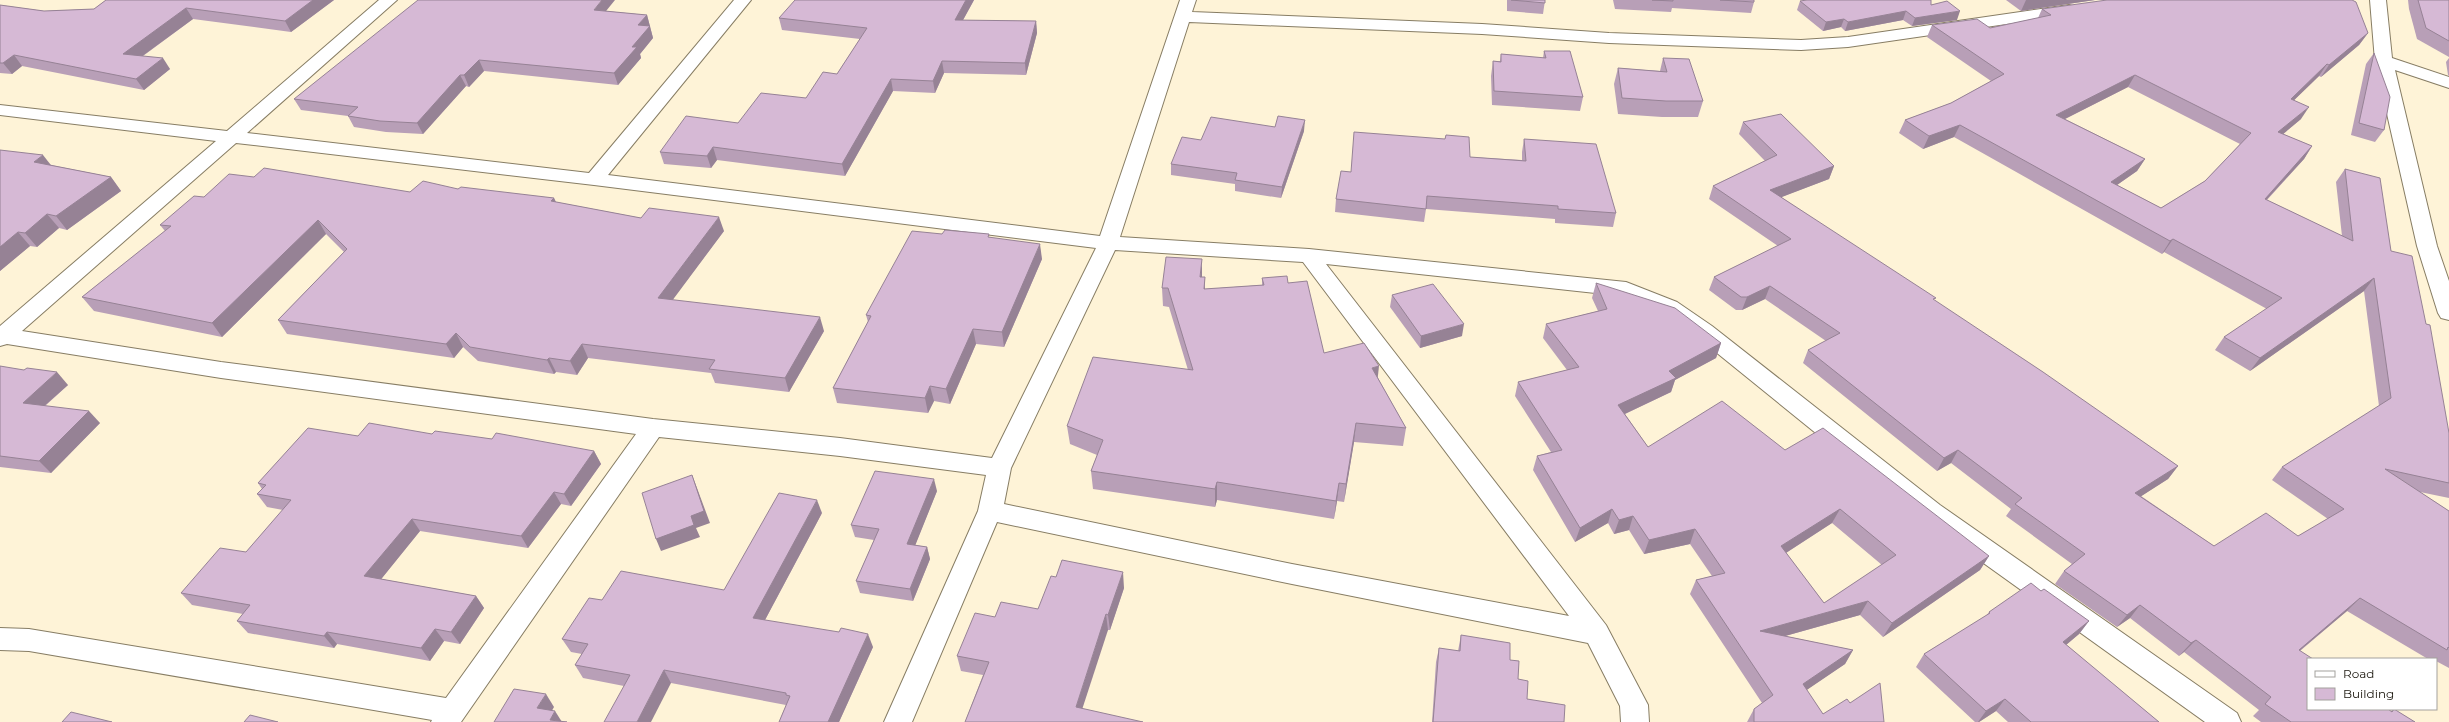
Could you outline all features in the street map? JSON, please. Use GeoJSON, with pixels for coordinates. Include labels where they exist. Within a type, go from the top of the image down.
{"type":"FeatureCollection","features":[{"type":"Feature","properties":{"kind":"street"},"geometry":{"type":"LineString","coordinates":[[1,336],[229,137],[390,0]]}},
{"type":"Feature","properties":{"kind":"street"},"geometry":{"type":"LineString","coordinates":[[594,179],[743,0]]}},
{"type":"Feature","properties":{"kind":"street"},"geometry":{"type":"LineString","coordinates":[[898,722],[990,511],[999,468],[1108,243],[1184,17],[1188,0]]}},
{"type":"Feature","properties":{"kind":"street"},"geometry":{"type":"LineString","coordinates":[[2378,0],[2384,61],[2427,246],[2449,313]]}},
{"type":"Feature","properties":{"kind":"street"},"geometry":{"type":"LineString","coordinates":[[1184,17],[1482,29],[1609,38],[1801,45],[1848,42],[2084,8]]}},
{"type":"Feature","properties":{"kind":"street"},"geometry":{"type":"LineString","coordinates":[[2384,61],[2449,83]]}},
{"type":"Feature","properties":{"kind":"street"},"geometry":{"type":"LineString","coordinates":[[0,110],[594,179],[1108,243],[1309,256],[1626,289],[1670,307],[1704,331],[1931,512],[2227,722]]}},
{"type":"Feature","properties":{"kind":"street"},"geometry":{"type":"LineString","coordinates":[[2427,246],[2449,258]]}},
{"type":"Feature","properties":{"kind":"street"},"geometry":{"type":"LineString","coordinates":[[1309,256],[1597,633],[1634,705],[1635,722]]}},
{"type":"Feature","properties":{"kind":"street"},"geometry":{"type":"LineString","coordinates":[[1,336],[221,370],[653,428],[840,447],[999,468]]}},
{"type":"Feature","properties":{"kind":"street"},"geometry":{"type":"LineString","coordinates":[[0,639],[30,640],[448,717],[653,428]]}},
{"type":"Feature","properties":{"kind":"street"},"geometry":{"type":"LineString","coordinates":[[990,511],[1300,576],[1597,633]]}},
{"type":"Feature","properties":{"kind":"building"},"geometry":{"type":"Polygon","coordinates":[[[106,0],[313,0],[285,21],[186,8],[123,54],[163,58],[136,79],[14,55],[3,63],[0,63],[0,5],[44,11],[94,9],[106,0]]]}},
{"type":"Feature","properties":{"kind":"building"},"geometry":{"type":"Polygon","coordinates":[[[418,0],[602,0],[594,10],[647,15],[638,25],[650,26],[632,47],[637,47],[614,73],[479,60],[464,75],[460,75],[417,123],[380,121],[348,116],[358,107],[294,99],[418,0]]]}},
{"type":"Feature","properties":{"kind":"building"},"geometry":{"type":"Polygon","coordinates":[[[795,0],[966,0],[955,20],[1036,21],[1025,63],[942,61],[933,81],[891,79],[842,164],[713,147],[707,156],[660,152],[686,116],[738,123],[761,93],[806,98],[823,72],[837,74],[867,28],[779,18],[795,0]]]}},
{"type":"Feature","properties":{"kind":"building"},"geometry":{"type":"Polygon","coordinates":[[[1511,0],[1545,0],[1545,3],[1511,0]]]}},
{"type":"Feature","properties":{"kind":"building"},"geometry":{"type":"Polygon","coordinates":[[[1652,0],[1673,0],[1673,1],[1652,0]]]}},
{"type":"Feature","properties":{"kind":"building"},"geometry":{"type":"Polygon","coordinates":[[[1720,0],[1754,0],[1754,2],[1720,0]]]}},
{"type":"Feature","properties":{"kind":"building"},"geometry":{"type":"Polygon","coordinates":[[[1931,0],[1931,5],[1947,1],[1960,11],[1915,18],[1906,11],[1848,22],[1844,19],[1826,22],[1800,1],[1931,0]]]}},
{"type":"Feature","properties":{"kind":"building"},"geometry":{"type":"Polygon","coordinates":[[[2107,0],[2352,0],[2356,2],[2368,33],[2329,65],[2327,64],[2291,99],[2309,107],[2278,132],[2312,146],[2265,199],[2353,241],[2345,169],[2380,178],[2391,251],[2412,256],[2426,324],[2430,325],[2449,433],[2449,483],[2385,469],[2449,511],[2449,648],[2448,647],[2447,650],[2360,598],[2299,650],[2311,658],[2307,658],[2307,710],[2389,710],[2392,712],[2396,710],[2415,722],[2291,722],[2265,704],[2271,697],[2196,640],[2191,643],[2140,605],[2127,615],[2064,571],[2085,554],[2015,504],[2022,498],[1958,450],[1944,458],[1808,350],[1840,333],[1770,286],[1747,297],[1741,297],[1714,277],[1791,239],[1713,186],[1777,155],[1743,122],[1781,114],[1834,166],[1770,190],[1936,298],[1933,299],[2043,372],[2178,466],[2135,493],[2214,546],[2266,513],[2298,536],[2344,509],[2282,467],[2391,398],[2374,278],[2260,358],[2224,337],[2282,298],[2173,239],[2170,241],[1960,125],[1929,136],[1905,120],[1951,103],[2004,74],[1932,25],[1977,19],[1990,28],[2051,15],[2042,9],[2107,0]],[[2135,75],[2056,115],[2145,159],[2111,182],[2161,208],[2205,181],[2251,133],[2135,75]]]}},
{"type":"Feature","properties":{"kind":"building"},"geometry":{"type":"Polygon","coordinates":[[[2418,0],[2449,0],[2449,41],[2426,28],[2418,0]]]}},
{"type":"Feature","properties":{"kind":"building"},"geometry":{"type":"Polygon","coordinates":[[[1544,51],[1570,51],[1583,97],[1494,91],[1493,61],[1501,62],[1501,54],[1546,58],[1544,51]]]}},
{"type":"Feature","properties":{"kind":"building"},"geometry":{"type":"Polygon","coordinates":[[[2374,53],[2390,97],[2384,130],[2359,123],[2374,53]]]}},
{"type":"Feature","properties":{"kind":"building"},"geometry":{"type":"Polygon","coordinates":[[[1663,58],[1689,59],[1703,101],[1666,101],[1622,98],[1618,68],[1667,72],[1663,58]]]}},
{"type":"Feature","properties":{"kind":"building"},"geometry":{"type":"Polygon","coordinates":[[[1278,116],[1305,120],[1282,187],[1235,180],[1237,173],[1171,164],[1182,137],[1201,140],[1211,117],[1275,127],[1278,116]]]}},
{"type":"Feature","properties":{"kind":"building"},"geometry":{"type":"Polygon","coordinates":[[[1354,132],[1445,139],[1446,135],[1469,137],[1470,157],[1526,161],[1524,139],[1596,144],[1616,213],[1558,209],[1558,206],[1427,196],[1426,209],[1336,199],[1341,171],[1351,172],[1354,132]]]}},
{"type":"Feature","properties":{"kind":"building"},"geometry":{"type":"Polygon","coordinates":[[[0,150],[43,155],[34,162],[111,177],[56,216],[47,214],[25,233],[18,232],[0,247],[0,150]]]}},
{"type":"Feature","properties":{"kind":"building"},"geometry":{"type":"Polygon","coordinates":[[[264,168],[410,192],[423,181],[458,189],[461,187],[554,198],[551,201],[641,218],[649,208],[719,217],[658,298],[820,317],[785,378],[709,369],[715,360],[582,344],[570,361],[549,358],[547,360],[470,347],[456,333],[446,344],[278,320],[347,249],[318,220],[212,323],[82,297],[171,226],[160,225],[194,196],[204,197],[229,174],[254,177],[264,168]]]}},
{"type":"Feature","properties":{"kind":"building"},"geometry":{"type":"Polygon","coordinates":[[[945,230],[989,234],[988,237],[1040,244],[1002,332],[973,329],[946,389],[930,386],[925,398],[833,388],[871,316],[866,315],[912,231],[942,234],[945,230]]]}},
{"type":"Feature","properties":{"kind":"building"},"geometry":{"type":"Polygon","coordinates":[[[1166,257],[1202,259],[1200,277],[1205,277],[1204,289],[1264,285],[1262,278],[1287,276],[1288,283],[1307,281],[1324,353],[1364,343],[1379,366],[1372,368],[1406,428],[1356,423],[1346,484],[1339,483],[1336,501],[1217,482],[1215,489],[1091,471],[1103,440],[1067,426],[1093,357],[1193,370],[1168,288],[1162,288],[1166,257]]]}},
{"type":"Feature","properties":{"kind":"building"},"geometry":{"type":"Polygon","coordinates":[[[1596,283],[1675,308],[1721,343],[1669,371],[1676,378],[1618,405],[1648,447],[1722,401],[1785,450],[1823,428],[1989,556],[1892,623],[1868,601],[1760,631],[1853,650],[1803,684],[1823,714],[1847,699],[1850,703],[1880,683],[1884,722],[1754,722],[1754,709],[1773,695],[1696,580],[1725,573],[1695,529],[1649,540],[1633,516],[1619,520],[1612,509],[1580,528],[1537,456],[1562,450],[1518,382],[1579,367],[1546,324],[1607,309],[1596,283]],[[1840,509],[1781,546],[1824,603],[1896,555],[1840,509]]]}},
{"type":"Feature","properties":{"kind":"building"},"geometry":{"type":"Polygon","coordinates":[[[1433,284],[1464,324],[1421,336],[1392,295],[1433,284]]]}},
{"type":"Feature","properties":{"kind":"building"},"geometry":{"type":"Polygon","coordinates":[[[0,366],[24,370],[27,368],[57,372],[23,403],[89,411],[39,461],[0,456],[0,366]]]}},
{"type":"Feature","properties":{"kind":"building"},"geometry":{"type":"Polygon","coordinates":[[[369,423],[432,434],[435,431],[492,439],[496,433],[594,451],[564,494],[554,492],[521,536],[412,519],[364,576],[476,596],[451,632],[435,629],[421,648],[327,632],[324,636],[237,621],[250,605],[181,593],[220,548],[246,552],[291,500],[257,494],[266,485],[258,483],[308,428],[358,436],[369,423]]]}},
{"type":"Feature","properties":{"kind":"building"},"geometry":{"type":"Polygon","coordinates":[[[875,471],[934,479],[907,544],[927,547],[910,589],[856,581],[879,529],[851,525],[875,471]]]}},
{"type":"Feature","properties":{"kind":"building"},"geometry":{"type":"Polygon","coordinates":[[[692,475],[704,511],[691,516],[694,525],[656,539],[642,493],[692,475]]]}},
{"type":"Feature","properties":{"kind":"building"},"geometry":{"type":"Polygon","coordinates":[[[779,493],[817,500],[753,618],[839,632],[841,628],[868,634],[828,722],[779,722],[790,696],[786,695],[786,693],[664,670],[637,722],[604,722],[630,675],[575,665],[588,644],[562,639],[589,598],[602,600],[621,571],[724,590],[779,493]]]}},
{"type":"Feature","properties":{"kind":"building"},"geometry":{"type":"Polygon","coordinates":[[[1062,560],[1123,572],[1108,615],[1106,614],[1076,707],[1143,722],[965,722],[989,662],[957,656],[975,613],[995,617],[1001,602],[1038,609],[1051,576],[1056,577],[1062,560]]]}},
{"type":"Feature","properties":{"kind":"building"},"geometry":{"type":"Polygon","coordinates":[[[2031,583],[2041,591],[2044,589],[2089,621],[2063,642],[2159,722],[2031,722],[2005,699],[1986,711],[1924,654],[1990,613],[1989,612],[2031,583]]]}},
{"type":"Feature","properties":{"kind":"building"},"geometry":{"type":"Polygon","coordinates":[[[1461,635],[1510,643],[1510,660],[1519,661],[1518,679],[1528,681],[1527,699],[1565,705],[1564,722],[1433,722],[1439,648],[1460,651],[1461,635]]]}},
{"type":"Feature","properties":{"kind":"building"},"geometry":{"type":"Polygon","coordinates":[[[514,689],[546,694],[537,708],[555,711],[550,720],[567,722],[494,722],[514,689]]]}},
{"type":"Feature","properties":{"kind":"building"},"geometry":{"type":"Polygon","coordinates":[[[71,712],[112,722],[62,722],[71,712]]]}},
{"type":"Feature","properties":{"kind":"building"},"geometry":{"type":"Polygon","coordinates":[[[250,715],[278,722],[244,722],[250,715]]]}}]}
